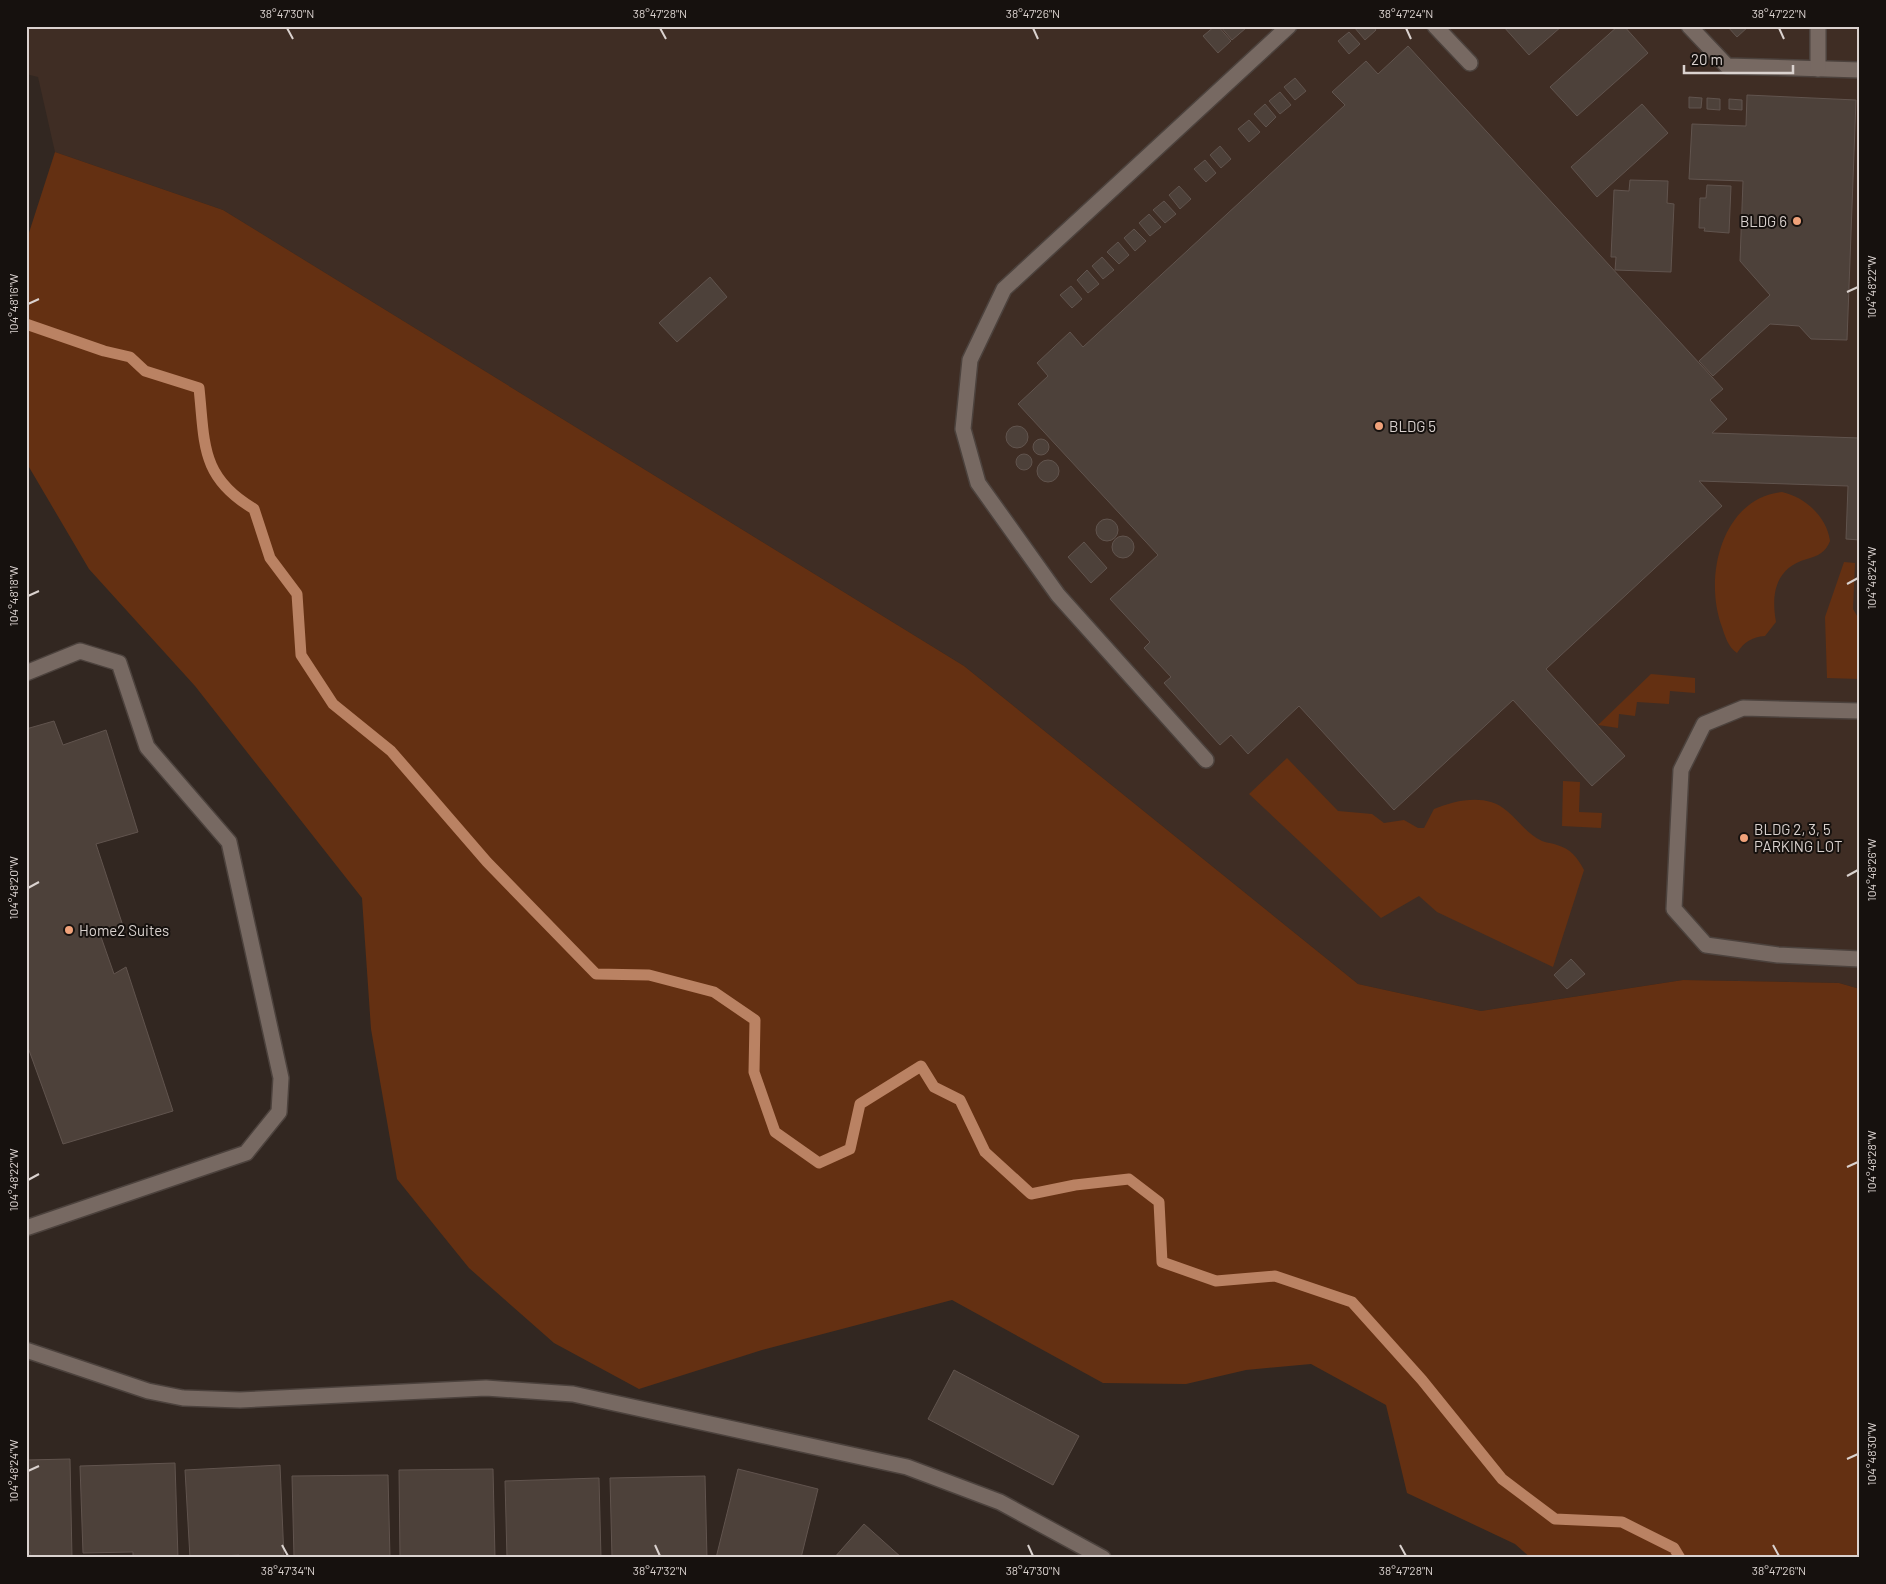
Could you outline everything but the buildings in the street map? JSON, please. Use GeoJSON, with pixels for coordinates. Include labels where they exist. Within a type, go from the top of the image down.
{"type":"FeatureCollection","features":[{"type":"Feature","properties":{"kind":"lane"},"geometry":{"type":"LineString","coordinates":[[1206,760],[1058,595],[978,483],[963,429],[970,360],[1004,289],[1288,26]]}},
{"type":"Feature","properties":{"kind":"lane"},"geometry":{"type":"LineString","coordinates":[[1436,26],[1470,63]]}},
{"type":"Feature","properties":{"kind":"lane"},"geometry":{"type":"LineString","coordinates":[[1689,26],[1726,66],[1860,70]]}},
{"type":"Feature","properties":{"kind":"lane"},"geometry":{"type":"LineString","coordinates":[[1818,26],[1818,68]]}},
{"type":"Feature","properties":{"kind":"lane"},"geometry":{"type":"LineString","coordinates":[[26,673],[80,651],[119,663],[147,747],[229,842],[281,1078],[280,1112],[246,1153],[26,1228]]}},
{"type":"Feature","properties":{"kind":"lane"},"geometry":{"type":"LineString","coordinates":[[1860,711],[1744,708],[1704,724],[1681,770],[1674,909],[1706,945],[1778,955],[1860,959]]}},
{"type":"Feature","properties":{"kind":"lane"},"geometry":{"type":"LineString","coordinates":[[26,1350],[148,1391],[183,1398],[240,1400],[486,1388],[573,1394],[907,1467],[1000,1502],[1103,1558]]}},
{"type":"Feature","properties":{"kind":"shaded area"},"geometry":{"type":"Polygon","coordinates":[[[26,26],[1860,26],[1860,989],[1839,983],[1683,980],[1481,1011],[1358,984],[964,666],[223,210],[55,152],[38,77],[26,74],[26,26]]]}},
{"type":"Feature","properties":{"kind":"shaded area"},"geometry":{"type":"Polygon","coordinates":[[[55,152],[223,210],[964,666],[1358,984],[1481,1011],[1683,980],[1839,983],[1860,989],[1860,1558],[1531,1558],[1515,1544],[1407,1493],[1386,1405],[1311,1364],[1246,1370],[1186,1384],[1103,1383],[952,1300],[762,1350],[639,1389],[554,1343],[469,1268],[397,1179],[371,1029],[362,898],[195,686],[89,569],[26,462],[26,242],[55,152]]]}},
{"type":"Feature","properties":{"kind":"shaded area"},"geometry":{"type":"Polygon","coordinates":[[[1782,492],[1799,498],[1814,509],[1828,532],[1830,541],[1821,553],[1796,563],[1782,576],[1775,592],[1776,622],[1765,636],[1749,641],[1737,653],[1727,641],[1717,607],[1715,586],[1717,564],[1722,543],[1732,524],[1745,509],[1761,497],[1782,492]]]}},
{"type":"Feature","properties":{"kind":"shaded area"},"geometry":{"type":"Polygon","coordinates":[[[1844,562],[1855,563],[1853,609],[1860,621],[1860,679],[1827,678],[1825,617],[1844,562]]]}},
{"type":"Feature","properties":{"kind":"shaded area"},"geometry":{"type":"Polygon","coordinates":[[[1651,674],[1695,678],[1695,693],[1670,691],[1669,704],[1637,702],[1635,716],[1619,714],[1618,728],[1598,725],[1651,674]]]}},
{"type":"Feature","properties":{"kind":"shaded area"},"geometry":{"type":"Polygon","coordinates":[[[1287,758],[1338,811],[1372,814],[1384,823],[1404,820],[1418,828],[1424,828],[1434,809],[1461,801],[1481,800],[1499,805],[1537,838],[1570,851],[1584,870],[1553,967],[1437,912],[1419,896],[1381,918],[1249,794],[1287,758]]]}},
{"type":"Feature","properties":{"kind":"shaded area"},"geometry":{"type":"Polygon","coordinates":[[[1563,781],[1580,782],[1579,812],[1602,813],[1601,828],[1562,826],[1563,781]]]}},
{"type":"Feature","properties":{"kind":"waterway"},"geometry":{"type":"LineString","coordinates":[[26,324],[104,351],[130,357],[145,371],[199,388],[208,458],[223,484],[236,497],[254,509],[270,558],[297,594],[301,655],[333,704],[391,751],[487,862],[596,974],[649,975],[714,992],[755,1020],[754,1072],[775,1132],[819,1163],[850,1149],[860,1104],[921,1066],[934,1087],[960,1100],[985,1152],[1031,1194],[1075,1185],[1129,1179],[1159,1202],[1162,1262],[1216,1281],[1275,1276],[1352,1302],[1422,1380],[1502,1479],[1555,1519],[1622,1522],[1674,1548],[1680,1558]]}},
{"type":"Feature","properties":{"kind":"place","name":"BLDG 6"},"geometry":{"type":"Point","coordinates":[1797,221]}},
{"type":"Feature","properties":{"kind":"place","name":"BLDG 5"},"geometry":{"type":"Point","coordinates":[1379,426]}},
{"type":"Feature","properties":{"kind":"place","name":"BLDG 2, 3, 5 PARKING LOT"},"geometry":{"type":"Point","coordinates":[1744,838]}},
{"type":"Feature","properties":{"kind":"place","name":"Home2 Suites"},"geometry":{"type":"Point","coordinates":[69,930]}}]}
